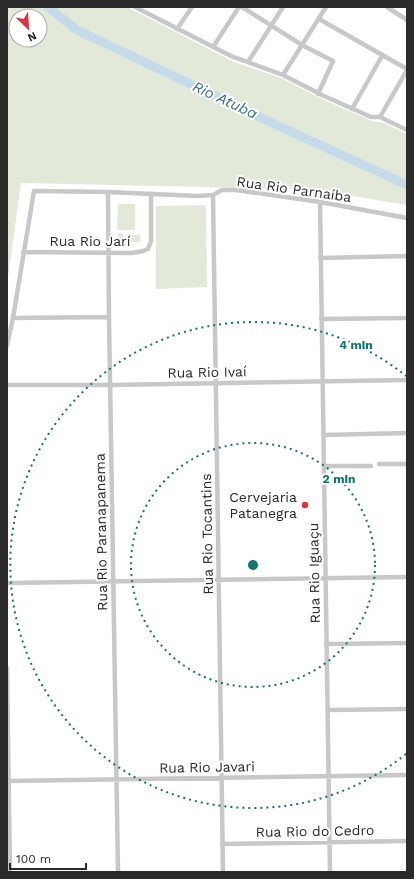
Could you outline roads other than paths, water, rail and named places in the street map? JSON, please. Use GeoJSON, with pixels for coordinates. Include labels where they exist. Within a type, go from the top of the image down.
{"type":"FeatureCollection","features":[{"type":"Feature","properties":{"kind":"street"},"geometry":{"type":"LineString","coordinates":[[135,7],[231,56],[283,75],[318,94],[371,117],[380,117],[407,130]]}},
{"type":"Feature","properties":{"kind":"street"},"geometry":{"type":"LineString","coordinates":[[177,29],[192,7]]}},
{"type":"Feature","properties":{"kind":"street"},"geometry":{"type":"LineString","coordinates":[[214,47],[240,7],[302,45],[333,61],[318,94]]}},
{"type":"Feature","properties":{"kind":"street"},"geometry":{"type":"LineString","coordinates":[[248,62],[283,7]]}},
{"type":"Feature","properties":{"kind":"street"},"geometry":{"type":"LineString","coordinates":[[283,75],[326,7]]}},
{"type":"Feature","properties":{"kind":"street"},"geometry":{"type":"LineString","coordinates":[[387,7],[407,20]]}},
{"type":"Feature","properties":{"kind":"street"},"geometry":{"type":"LineString","coordinates":[[318,19],[407,69],[380,117]]}},
{"type":"Feature","properties":{"kind":"street"},"geometry":{"type":"LineString","coordinates":[[352,109],[382,56]]}},
{"type":"Feature","properties":{"kind":"street","name":"Rua Rio Parnaíba"},"geometry":{"type":"LineString","coordinates":[[23,252],[34,191],[108,192],[198,196],[213,195],[222,190],[236,190],[320,202],[407,218]]}},
{"type":"Feature","properties":{"kind":"street","name":"Rua Rio Paranapanema"},"geometry":{"type":"LineString","coordinates":[[108,192],[118,872]]}},
{"type":"Feature","properties":{"kind":"street","name":"Rua Rio Jarí"},"geometry":{"type":"LineString","coordinates":[[23,252],[132,253],[148,249],[151,241],[151,194]]}},
{"type":"Feature","properties":{"kind":"street","name":"Rua Rio Tocantins"},"geometry":{"type":"LineString","coordinates":[[213,195],[223,872]]}},
{"type":"Feature","properties":{"kind":"street","name":"Rua Rio Iguaçu"},"geometry":{"type":"LineString","coordinates":[[320,202],[330,872]]}},
{"type":"Feature","properties":{"kind":"street"},"geometry":{"type":"LineString","coordinates":[[7,346],[13,318],[23,252]]}},
{"type":"Feature","properties":{"kind":"street"},"geometry":{"type":"LineString","coordinates":[[320,258],[407,256]]}},
{"type":"Feature","properties":{"kind":"street"},"geometry":{"type":"LineString","coordinates":[[13,318],[109,317]]}},
{"type":"Feature","properties":{"kind":"street"},"geometry":{"type":"LineString","coordinates":[[321,319],[407,318]]}},
{"type":"Feature","properties":{"kind":"street","name":"Rua Rio Ivaí"},"geometry":{"type":"LineString","coordinates":[[7,385],[110,385],[407,380]]}},
{"type":"Feature","properties":{"kind":"street"},"geometry":{"type":"LineString","coordinates":[[323,435],[407,433]]}},
{"type":"Feature","properties":{"kind":"street"},"geometry":{"type":"LineString","coordinates":[[379,464],[407,464]]}},
{"type":"Feature","properties":{"kind":"street"},"geometry":{"type":"LineString","coordinates":[[324,466],[371,466]]}},
{"type":"Feature","properties":{"kind":"street"},"geometry":{"type":"LineString","coordinates":[[7,583],[407,577]]}},
{"type":"Feature","properties":{"kind":"street"},"geometry":{"type":"LineString","coordinates":[[326,644],[407,643]]}},
{"type":"Feature","properties":{"kind":"street"},"geometry":{"type":"LineString","coordinates":[[7,668],[10,872]]}},
{"type":"Feature","properties":{"kind":"street"},"geometry":{"type":"LineString","coordinates":[[328,710],[407,709]]}},
{"type":"Feature","properties":{"kind":"street","name":"Rua Rio Javari"},"geometry":{"type":"LineString","coordinates":[[8,781],[407,775]]}},
{"type":"Feature","properties":{"kind":"street","name":"Rua Rio do Cedro"},"geometry":{"type":"LineString","coordinates":[[222,844],[407,841]]}},
{"type":"Feature","properties":{"kind":"waterway","name":"Rio Atuba"},"geometry":{"type":"LineString","coordinates":[[48,7],[77,30],[407,185]]}},
{"type":"Feature","properties":{"kind":"place","name":"Cervejaria Patanegra"},"geometry":{"type":"Point","coordinates":[305,505]}}]}
